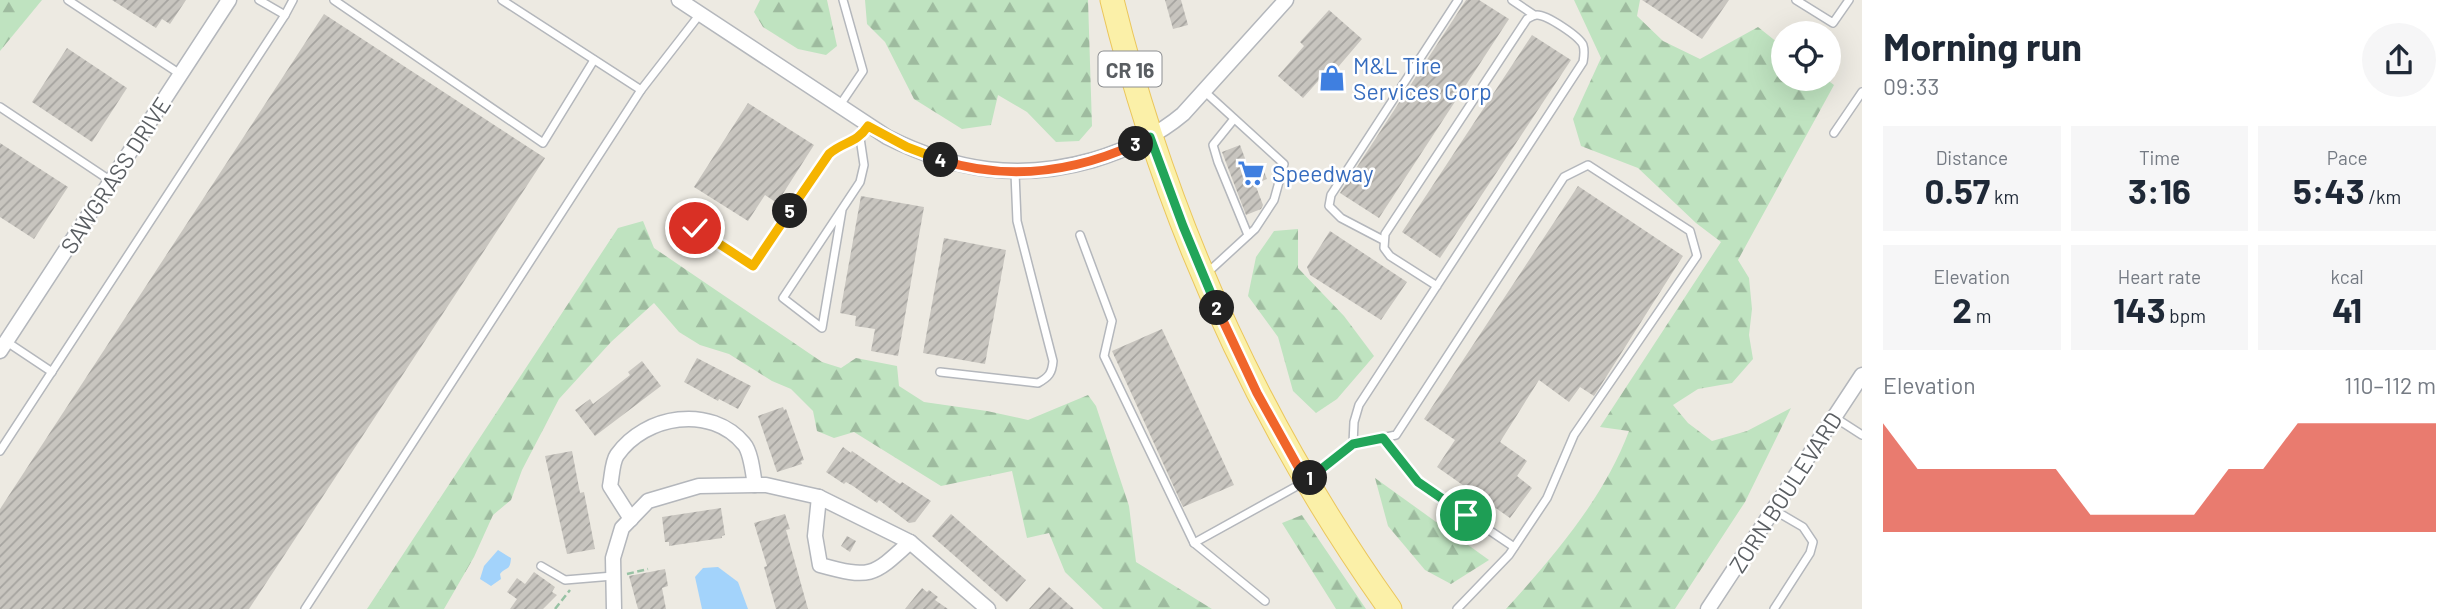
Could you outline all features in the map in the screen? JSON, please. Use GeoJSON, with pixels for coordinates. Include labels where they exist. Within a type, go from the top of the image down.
{"type":"FeatureCollection","features":[{"type":"Feature","properties":{"kind":"main road","name":"CR 16"},"geometry":{"type":"LineString","coordinates":[[1112,0],[1150,137],[1203,277],[1257,393],[1306,481],[1342,540],[1390,609]]}},
{"type":"Feature","properties":{"kind":"street","name":"SAWGRASS DRIVE"},"geometry":{"type":"LineString","coordinates":[[3,346],[229,0]]}},
{"type":"Feature","properties":{"kind":"street"},"geometry":{"type":"LineString","coordinates":[[678,0],[839,107],[864,132],[947,162],[1015,173],[1038,172],[1081,163],[1120,151],[1150,137],[1177,119],[1286,0]]}},
{"type":"Feature","properties":{"kind":"street","name":"ZORN BOULEVARD"},"geometry":{"type":"LineString","coordinates":[[1708,609],[1862,375]]}},
{"type":"Feature","properties":{"kind":"street"},"geometry":{"type":"LineString","coordinates":[[631,519],[610,486],[615,456],[641,430],[670,419],[716,421],[746,445],[755,485]]}},
{"type":"Feature","properties":{"kind":"street"},"geometry":{"type":"LineString","coordinates":[[614,609],[613,558],[622,528],[648,501],[699,486],[766,485],[819,497],[910,542],[988,609]]}},
{"type":"Feature","properties":{"kind":"street"},"geometry":{"type":"LineString","coordinates":[[819,497],[815,536],[820,565],[850,573],[878,571],[910,542]]}},
{"type":"Feature","properties":{"kind":"lane"},"geometry":{"type":"LineString","coordinates":[[68,0],[181,75]]}},
{"type":"Feature","properties":{"kind":"lane"},"geometry":{"type":"LineString","coordinates":[[260,0],[285,15]]}},
{"type":"Feature","properties":{"kind":"lane"},"geometry":{"type":"LineString","coordinates":[[0,452],[285,15],[292,0]]}},
{"type":"Feature","properties":{"kind":"lane"},"geometry":{"type":"LineString","coordinates":[[333,0],[543,144],[594,60]]}},
{"type":"Feature","properties":{"kind":"lane"},"geometry":{"type":"LineString","coordinates":[[502,0],[641,90]]}},
{"type":"Feature","properties":{"kind":"lane"},"geometry":{"type":"LineString","coordinates":[[839,107],[863,71],[843,0]]}},
{"type":"Feature","properties":{"kind":"lane"},"geometry":{"type":"LineString","coordinates":[[1383,240],[1341,218],[1329,206],[1331,195],[1458,0]]}},
{"type":"Feature","properties":{"kind":"lane"},"geometry":{"type":"LineString","coordinates":[[1353,444],[1354,422],[1359,405],[1583,62],[1583,45],[1577,37],[1544,16],[1534,15],[1512,0]]}},
{"type":"Feature","properties":{"kind":"lane"},"geometry":{"type":"LineString","coordinates":[[1796,0],[1833,23],[1849,0]]}},
{"type":"Feature","properties":{"kind":"lane"},"geometry":{"type":"LineString","coordinates":[[305,609],[641,90],[700,14]]}},
{"type":"Feature","properties":{"kind":"lane"},"geometry":{"type":"LineString","coordinates":[[1437,286],[1390,256],[1384,248],[1383,240],[1527,19],[1534,15]]}},
{"type":"Feature","properties":{"kind":"lane"},"geometry":{"type":"LineString","coordinates":[[1203,91],[1284,164],[1274,201],[1248,235],[1203,277]]}},
{"type":"Feature","properties":{"kind":"lane"},"geometry":{"type":"LineString","coordinates":[[1834,132],[1862,92]]}},
{"type":"Feature","properties":{"kind":"lane"},"geometry":{"type":"LineString","coordinates":[[0,107],[111,181]]}},
{"type":"Feature","properties":{"kind":"lane"},"geometry":{"type":"LineString","coordinates":[[1234,119],[1213,145],[1248,235]]}},
{"type":"Feature","properties":{"kind":"lane"},"geometry":{"type":"LineString","coordinates":[[695,228],[753,266],[829,154],[864,132],[863,174],[856,190],[842,210],[783,298],[822,328],[842,210]]}},
{"type":"Feature","properties":{"kind":"lane"},"geometry":{"type":"LineString","coordinates":[[1194,543],[1306,481],[1353,444],[1396,435],[1564,177],[1588,165],[1690,231],[1697,256],[1574,435],[1547,498],[1514,547],[1457,609]]}},
{"type":"Feature","properties":{"kind":"lane"},"geometry":{"type":"LineString","coordinates":[[940,372],[1038,383],[1052,371],[1054,361],[1017,220],[1015,173]]}},
{"type":"Feature","properties":{"kind":"lane"},"geometry":{"type":"LineString","coordinates":[[1080,235],[1112,321],[1104,356],[1194,543],[1265,601]]}},
{"type":"Feature","properties":{"kind":"lane"},"geometry":{"type":"LineString","coordinates":[[3,346],[52,372]]}},
{"type":"Feature","properties":{"kind":"lane"},"geometry":{"type":"LineString","coordinates":[[1834,418],[1862,435]]}},
{"type":"Feature","properties":{"kind":"lane"},"geometry":{"type":"LineString","coordinates":[[1383,438],[1418,482],[1514,547]]}},
{"type":"Feature","properties":{"kind":"lane"},"geometry":{"type":"LineString","coordinates":[[1773,509],[1803,527],[1813,542],[1810,552],[1774,609]]}},
{"type":"Feature","properties":{"kind":"lane"},"geometry":{"type":"LineString","coordinates":[[541,566],[565,580],[612,576]]}},
{"type":"Feature","properties":{"kind":"path"},"geometry":{"type":"LineString","coordinates":[[629,584],[627,574],[648,569]]}},
{"type":"Feature","properties":{"kind":"path"},"geometry":{"type":"LineString","coordinates":[[555,609],[578,579]]}},
{"type":"Feature","properties":{"kind":"green space"},"geometry":{"type":"Polygon","coordinates":[[[0,0],[42,0],[0,51],[0,0]]]}},
{"type":"Feature","properties":{"kind":"green space"},"geometry":{"type":"Polygon","coordinates":[[[760,0],[827,0],[837,46],[826,55],[798,49],[763,27],[754,12],[760,0]]]}},
{"type":"Feature","properties":{"kind":"green space"},"geometry":{"type":"Polygon","coordinates":[[[865,0],[1088,0],[1092,126],[1079,141],[1056,142],[1027,112],[998,95],[991,125],[962,129],[914,99],[885,42],[867,24],[865,0]]]}},
{"type":"Feature","properties":{"kind":"green space"},"geometry":{"type":"Polygon","coordinates":[[[1574,0],[1640,0],[1637,16],[1663,41],[1700,59],[1758,27],[1771,37],[1771,91],[1831,91],[1738,260],[1749,278],[1752,309],[1749,335],[1753,359],[1732,383],[1698,389],[1673,405],[1688,423],[1712,441],[1747,431],[1791,408],[1745,502],[1675,609],[1506,609],[1559,547],[1606,480],[1629,431],[1600,427],[1721,242],[1696,223],[1638,168],[1581,146],[1573,119],[1601,58],[1574,0]]]}},
{"type":"Feature","properties":{"kind":"green space"},"geometry":{"type":"Polygon","coordinates":[[[643,221],[654,248],[822,362],[841,368],[856,358],[897,366],[899,386],[924,402],[1028,420],[1088,395],[1096,406],[1129,506],[1136,562],[1212,609],[1103,609],[1065,572],[1049,533],[1027,538],[1012,471],[941,486],[854,432],[834,438],[817,431],[813,411],[791,389],[772,381],[729,354],[700,345],[679,332],[654,303],[611,342],[559,399],[522,470],[511,500],[493,515],[474,557],[444,609],[367,609],[618,228],[643,221]]]}},
{"type":"Feature","properties":{"kind":"green space"},"geometry":{"type":"Polygon","coordinates":[[[1298,229],[1298,268],[1344,316],[1374,356],[1337,399],[1316,413],[1293,391],[1278,337],[1248,296],[1256,257],[1274,231],[1298,229]]]}},
{"type":"Feature","properties":{"kind":"green space"},"geometry":{"type":"Polygon","coordinates":[[[1375,478],[1489,560],[1451,584],[1425,570],[1388,526],[1375,478]]]}},
{"type":"Feature","properties":{"kind":"green space"},"geometry":{"type":"Polygon","coordinates":[[[1302,515],[1366,609],[1336,609],[1282,523],[1302,515]]]}},
{"type":"Feature","properties":{"kind":"water"},"geometry":{"type":"Polygon","coordinates":[[[498,550],[511,558],[509,567],[500,574],[501,579],[491,586],[480,579],[484,566],[498,550]]]}},
{"type":"Feature","properties":{"kind":"water"},"geometry":{"type":"Polygon","coordinates":[[[718,567],[738,582],[748,609],[702,609],[695,577],[703,568],[718,567]]]}},
{"type":"Feature","properties":{"kind":"building"},"geometry":{"type":"Polygon","coordinates":[[[112,0],[186,0],[170,24],[162,19],[156,28],[112,0]]]}},
{"type":"Feature","properties":{"kind":"building"},"geometry":{"type":"Polygon","coordinates":[[[1165,0],[1181,0],[1188,25],[1173,29],[1165,0]]]}},
{"type":"Feature","properties":{"kind":"building"},"geometry":{"type":"Polygon","coordinates":[[[1466,0],[1479,0],[1509,19],[1379,218],[1340,193],[1466,0]]]}},
{"type":"Feature","properties":{"kind":"building"},"geometry":{"type":"Polygon","coordinates":[[[1642,0],[1729,0],[1702,39],[1642,0]]]}},
{"type":"Feature","properties":{"kind":"building"},"geometry":{"type":"Polygon","coordinates":[[[1329,10],[1362,39],[1333,73],[1329,69],[1303,98],[1278,76],[1304,46],[1300,42],[1329,10]]]}},
{"type":"Feature","properties":{"kind":"building"},"geometry":{"type":"Polygon","coordinates":[[[324,14],[545,158],[249,609],[0,609],[0,509],[324,14]]]}},
{"type":"Feature","properties":{"kind":"building"},"geometry":{"type":"Polygon","coordinates":[[[1532,35],[1571,60],[1440,258],[1402,232],[1532,35]]]}},
{"type":"Feature","properties":{"kind":"building"},"geometry":{"type":"Polygon","coordinates":[[[67,48],[127,88],[92,142],[32,102],[67,48]]]}},
{"type":"Feature","properties":{"kind":"building"},"geometry":{"type":"Polygon","coordinates":[[[748,103],[814,145],[777,203],[765,195],[748,221],[694,187],[748,103]]]}},
{"type":"Feature","properties":{"kind":"building"},"geometry":{"type":"Polygon","coordinates":[[[0,143],[68,187],[34,239],[0,217],[0,143]]]}},
{"type":"Feature","properties":{"kind":"building"},"geometry":{"type":"Polygon","coordinates":[[[1240,145],[1249,169],[1261,164],[1267,179],[1255,184],[1263,205],[1261,209],[1246,215],[1222,152],[1240,145]]]}},
{"type":"Feature","properties":{"kind":"building"},"geometry":{"type":"Polygon","coordinates":[[[1578,186],[1683,256],[1594,396],[1580,387],[1569,402],[1539,380],[1500,442],[1527,461],[1517,476],[1532,488],[1510,518],[1477,495],[1469,507],[1465,507],[1460,500],[1467,488],[1437,467],[1455,440],[1424,419],[1578,186]]]}},
{"type":"Feature","properties":{"kind":"building"},"geometry":{"type":"Polygon","coordinates":[[[861,196],[924,207],[898,356],[871,351],[875,329],[855,326],[856,316],[840,313],[861,196]]]}},
{"type":"Feature","properties":{"kind":"building"},"geometry":{"type":"Polygon","coordinates":[[[1330,231],[1407,282],[1381,320],[1310,275],[1307,267],[1330,231]]]}},
{"type":"Feature","properties":{"kind":"building"},"geometry":{"type":"Polygon","coordinates":[[[944,238],[1006,250],[985,364],[923,353],[944,238]]]}},
{"type":"Feature","properties":{"kind":"building"},"geometry":{"type":"Polygon","coordinates":[[[1162,329],[1234,485],[1183,507],[1112,351],[1162,329]]]}},
{"type":"Feature","properties":{"kind":"building"},"geometry":{"type":"Polygon","coordinates":[[[697,358],[751,386],[738,409],[684,382],[697,358]]]}},
{"type":"Feature","properties":{"kind":"building"},"geometry":{"type":"Polygon","coordinates":[[[642,361],[661,386],[595,436],[575,410],[590,399],[593,404],[630,375],[628,372],[642,361]]]}},
{"type":"Feature","properties":{"kind":"building"},"geometry":{"type":"Polygon","coordinates":[[[783,407],[804,460],[801,461],[802,464],[777,472],[758,416],[783,407]]]}},
{"type":"Feature","properties":{"kind":"building"},"geometry":{"type":"Polygon","coordinates":[[[843,447],[931,501],[915,522],[909,523],[879,500],[877,503],[826,472],[843,447]]]}},
{"type":"Feature","properties":{"kind":"building"},"geometry":{"type":"Polygon","coordinates":[[[572,451],[580,493],[584,492],[595,549],[567,554],[545,456],[572,451]]]}},
{"type":"Feature","properties":{"kind":"building"},"geometry":{"type":"Polygon","coordinates":[[[721,508],[725,535],[722,538],[669,546],[669,542],[665,542],[662,517],[721,508]]]}},
{"type":"Feature","properties":{"kind":"building"},"geometry":{"type":"Polygon","coordinates":[[[785,514],[790,529],[786,530],[808,609],[776,609],[764,567],[767,566],[754,523],[785,514]]]}},
{"type":"Feature","properties":{"kind":"building"},"geometry":{"type":"Polygon","coordinates":[[[951,514],[1026,580],[1007,602],[932,536],[951,514]]]}},
{"type":"Feature","properties":{"kind":"building"},"geometry":{"type":"Polygon","coordinates":[[[847,536],[856,541],[850,552],[841,546],[847,536]]]}},
{"type":"Feature","properties":{"kind":"building"},"geometry":{"type":"Polygon","coordinates":[[[665,569],[668,586],[662,588],[666,609],[638,609],[629,576],[665,569]]]}},
{"type":"Feature","properties":{"kind":"building"},"geometry":{"type":"Polygon","coordinates":[[[534,572],[555,587],[552,592],[557,595],[543,609],[510,609],[517,599],[507,592],[517,578],[525,584],[534,572]]]}},
{"type":"Feature","properties":{"kind":"building"},"geometry":{"type":"Polygon","coordinates":[[[1049,587],[1057,594],[1074,609],[1029,609],[1049,587]]]}},
{"type":"Feature","properties":{"kind":"building"},"geometry":{"type":"Polygon","coordinates":[[[922,588],[938,597],[935,600],[948,609],[905,609],[922,588]]]}},
{"type":"Feature","properties":{"kind":"place","name":"M&L Tire Services Corp"},"geometry":{"type":"Point","coordinates":[1332,78]}},
{"type":"Feature","properties":{"kind":"place","name":"Speedway"},"geometry":{"type":"Point","coordinates":[1251,173]}},
{"type":"Feature","properties":{"kind":"route"},"geometry":{"type":"LineString","coordinates":[[695,228],[753,266],[829,154],[836,148],[860,138],[868,126],[907,147],[947,162],[1015,173],[1058,169],[1081,163],[1120,151],[1150,137],[1217,309],[1257,393],[1306,481],[1353,444],[1383,438],[1418,482],[1466,515]]}}]}
